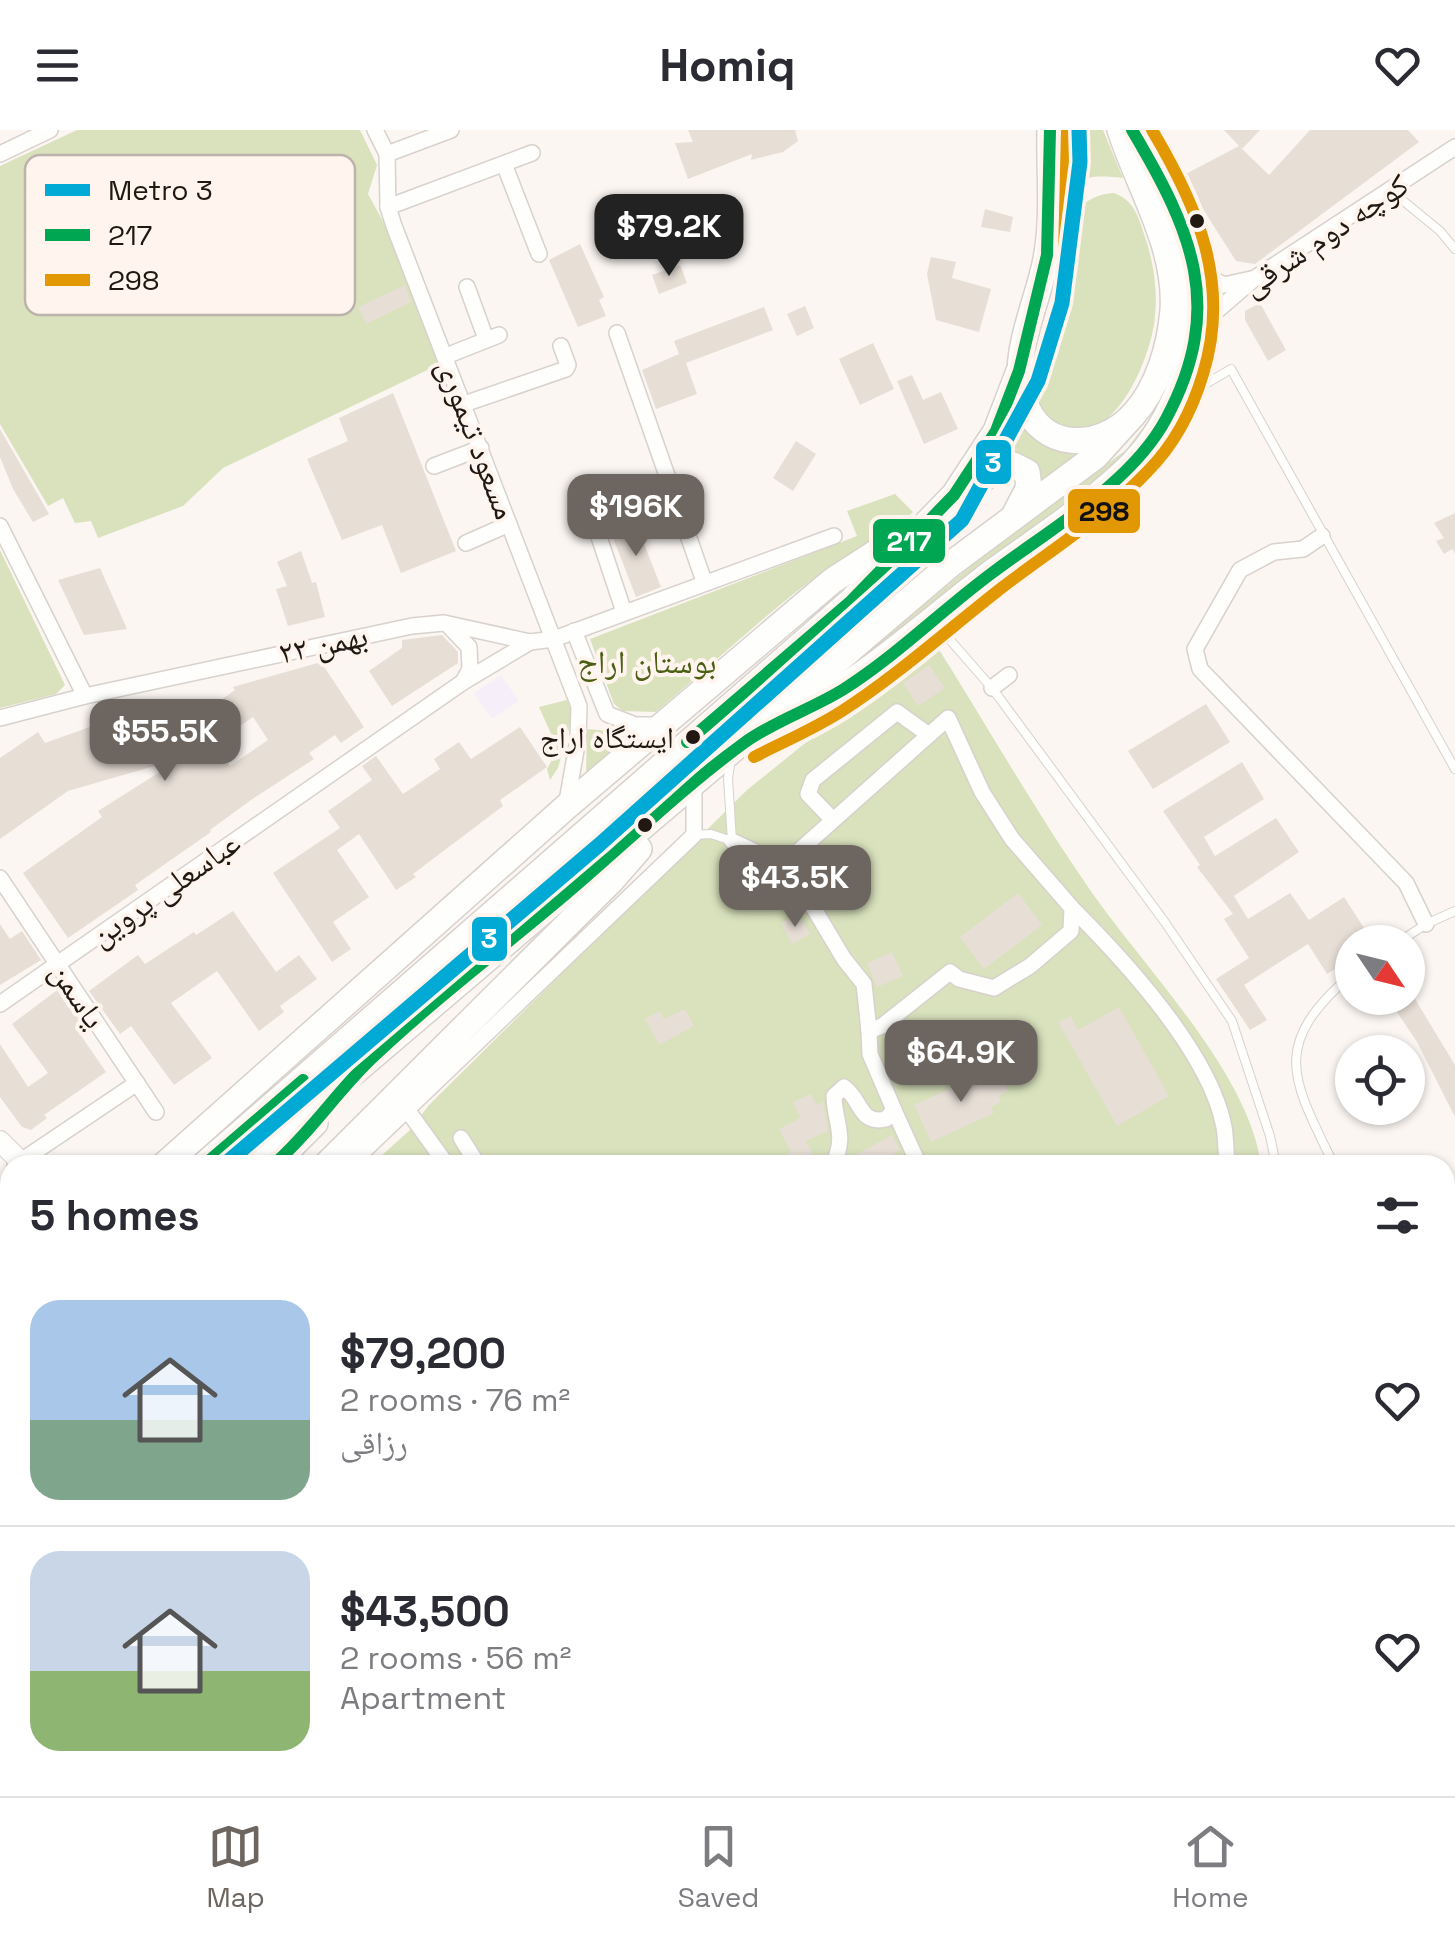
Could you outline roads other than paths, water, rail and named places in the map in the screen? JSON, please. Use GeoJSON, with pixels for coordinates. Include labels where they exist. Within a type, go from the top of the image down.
{"type":"FeatureCollection","features":[{"type":"Feature","properties":{"kind":"highway"},"geometry":{"type":"LineString","coordinates":[[215,1155],[851,601],[954,495],[996,432],[1019,371],[1047,255],[1050,130]]}},
{"type":"Feature","properties":{"kind":"highway"},"geometry":{"type":"LineString","coordinates":[[257,1155],[951,564],[1096,456],[1133,415],[1167,350],[1173,283],[1167,252],[1120,130]]}},
{"type":"Feature","properties":{"kind":"highway"},"geometry":{"type":"LineString","coordinates":[[739,747],[844,689],[1082,508],[1130,465],[1154,437],[1173,404],[1198,327],[1195,270],[1168,190],[1132,130]]}},
{"type":"Feature","properties":{"kind":"highway"},"geometry":{"type":"LineString","coordinates":[[1019,371],[1030,414],[1052,436],[1081,443],[1097,439],[1133,415]]}},
{"type":"Feature","properties":{"kind":"highway"},"geometry":{"type":"LineString","coordinates":[[954,495],[1013,465],[1027,472],[1029,487],[1013,518]]}},
{"type":"Feature","properties":{"kind":"highway"},"geometry":{"type":"LineString","coordinates":[[175,1155],[491,872],[832,582],[935,517]]}},
{"type":"Feature","properties":{"kind":"highway"},"geometry":{"type":"LineString","coordinates":[[336,1155],[611,881],[694,786]]}},
{"type":"Feature","properties":{"kind":"highway"},"geometry":{"type":"LineString","coordinates":[[550,861],[566,807]]}},
{"type":"Feature","properties":{"kind":"highway"},"geometry":{"type":"LineString","coordinates":[[491,872],[550,861]]}},
{"type":"Feature","properties":{"kind":"highway"},"geometry":{"type":"LineString","coordinates":[[156,1155],[208,1106],[310,1032]]}},
{"type":"Feature","properties":{"kind":"highway"},"geometry":{"type":"LineString","coordinates":[[285,1155],[369,1061]]}},
{"type":"Feature","properties":{"kind":"street"},"geometry":{"type":"LineString","coordinates":[[0,154],[50,130]]}},
{"type":"Feature","properties":{"kind":"street","name":"مسعود تیموری"},"geometry":{"type":"LineString","coordinates":[[375,130],[387,154],[388,207],[579,706],[578,739],[566,807]]}},
{"type":"Feature","properties":{"kind":"street"},"geometry":{"type":"LineString","coordinates":[[387,154],[451,130]]}},
{"type":"Feature","properties":{"kind":"street","name":"کوچه دوم شرقی"},"geometry":{"type":"LineString","coordinates":[[1198,327],[1255,278],[1455,147]]}},
{"type":"Feature","properties":{"kind":"street"},"geometry":{"type":"LineString","coordinates":[[388,207],[532,153]]}},
{"type":"Feature","properties":{"kind":"street"},"geometry":{"type":"LineString","coordinates":[[504,164],[538,254]]}},
{"type":"Feature","properties":{"kind":"street"},"geometry":{"type":"LineString","coordinates":[[1195,270],[1224,285],[1255,278]]}},
{"type":"Feature","properties":{"kind":"street"},"geometry":{"type":"LineString","coordinates":[[446,356],[493,337],[466,288]]}},
{"type":"Feature","properties":{"kind":"street"},"geometry":{"type":"LineString","coordinates":[[616,332],[704,581]]}},
{"type":"Feature","properties":{"kind":"street"},"geometry":{"type":"LineString","coordinates":[[464,404],[566,370],[561,346]]}},
{"type":"Feature","properties":{"kind":"street"},"geometry":{"type":"LineString","coordinates":[[434,466],[481,448]]}},
{"type":"Feature","properties":{"kind":"street"},"geometry":{"type":"LineString","coordinates":[[594,522],[624,612]]}},
{"type":"Feature","properties":{"kind":"street"},"geometry":{"type":"LineString","coordinates":[[466,543],[510,524]]}},
{"type":"Feature","properties":{"kind":"street"},"geometry":{"type":"LineString","coordinates":[[0,527],[85,696]]}},
{"type":"Feature","properties":{"kind":"street"},"geometry":{"type":"LineString","coordinates":[[530,642],[554,639],[834,536]]}},
{"type":"Feature","properties":{"kind":"street"},"geometry":{"type":"LineString","coordinates":[[1322,536],[1303,550],[1274,552],[1240,570],[1195,649],[1197,659],[1200,668],[1406,883],[1426,924]]}},
{"type":"Feature","properties":{"kind":"street"},"geometry":{"type":"LineString","coordinates":[[444,623],[469,647],[470,669],[463,682]]}},
{"type":"Feature","properties":{"kind":"street","name":"۲۲ بهمن"},"geometry":{"type":"LineString","coordinates":[[0,718],[317,644],[412,626],[444,623],[530,642]]}},
{"type":"Feature","properties":{"kind":"street"},"geometry":{"type":"LineString","coordinates":[[574,631],[607,714],[634,725],[663,724]]}},
{"type":"Feature","properties":{"kind":"street","name":"عباسعلی پروین"},"geometry":{"type":"LineString","coordinates":[[0,1004],[463,682],[530,642]]}},
{"type":"Feature","properties":{"kind":"street"},"geometry":{"type":"LineString","coordinates":[[992,688],[1009,675]]}},
{"type":"Feature","properties":{"kind":"street"},"geometry":{"type":"LineString","coordinates":[[833,820],[808,794],[813,780],[898,712],[928,735]]}},
{"type":"Feature","properties":{"kind":"street"},"geometry":{"type":"LineString","coordinates":[[746,896],[948,718],[982,792],[1012,839],[1156,1003],[1199,1063],[1224,1127],[1225,1155]]}},
{"type":"Feature","properties":{"kind":"street"},"geometry":{"type":"LineString","coordinates":[[360,1155],[694,834],[694,786]]}},
{"type":"Feature","properties":{"kind":"street"},"geometry":{"type":"LineString","coordinates":[[732,840],[783,865],[801,887],[844,960],[864,984],[870,1054],[915,1155]]}},
{"type":"Feature","properties":{"kind":"street","name":"یاسمن"},"geometry":{"type":"LineString","coordinates":[[0,878],[156,1112]]}},
{"type":"Feature","properties":{"kind":"street"},"geometry":{"type":"LineString","coordinates":[[868,1031],[882,1026],[950,972],[959,979],[994,988],[1018,974],[1071,931],[1072,908]]}},
{"type":"Feature","properties":{"kind":"street"},"geometry":{"type":"LineString","coordinates":[[33,1155],[137,1083]]}},
{"type":"Feature","properties":{"kind":"street"},"geometry":{"type":"LineString","coordinates":[[838,1155],[842,1128],[834,1096],[844,1088],[870,1120],[886,1119],[894,1110]]}},
{"type":"Feature","properties":{"kind":"street"},"geometry":{"type":"LineString","coordinates":[[408,1111],[440,1155]]}},
{"type":"Feature","properties":{"kind":"street"},"geometry":{"type":"LineString","coordinates":[[461,1138],[472,1155]]}},
{"type":"Feature","properties":{"kind":"lane"},"geometry":{"type":"LineString","coordinates":[[1390,190],[1440,231],[1455,249]]}},
{"type":"Feature","properties":{"kind":"lane"},"geometry":{"type":"LineString","coordinates":[[1173,404],[1210,379],[1232,370],[1455,769]]}},
{"type":"Feature","properties":{"kind":"lane"},"geometry":{"type":"LineString","coordinates":[[933,620],[992,688],[1164,921],[1232,1021],[1274,1155]]}},
{"type":"Feature","properties":{"kind":"lane"},"geometry":{"type":"LineString","coordinates":[[694,834],[732,840],[728,778],[739,747]]}},
{"type":"Feature","properties":{"kind":"lane"},"geometry":{"type":"LineString","coordinates":[[1426,924],[1455,911]]}},
{"type":"Feature","properties":{"kind":"lane"},"geometry":{"type":"LineString","coordinates":[[1329,1155],[1311,1118],[1294,1059],[1302,1028],[1335,990]]}},
{"type":"Feature","properties":{"kind":"metro line","name":"3"},"geometry":{"type":"LineString","coordinates":[[236,1155],[599,845],[962,520],[1038,381],[1062,303],[1080,162],[1079,130]]}},
{"type":"Feature","properties":{"kind":"place","name":"ایستگاه اراج"},"geometry":{"type":"Point","coordinates":[693,737]}},
{"type":"Feature","properties":{"kind":"park label","name":"بوستان اراج"},"geometry":{"type":"Point","coordinates":[647,662]}}]}
